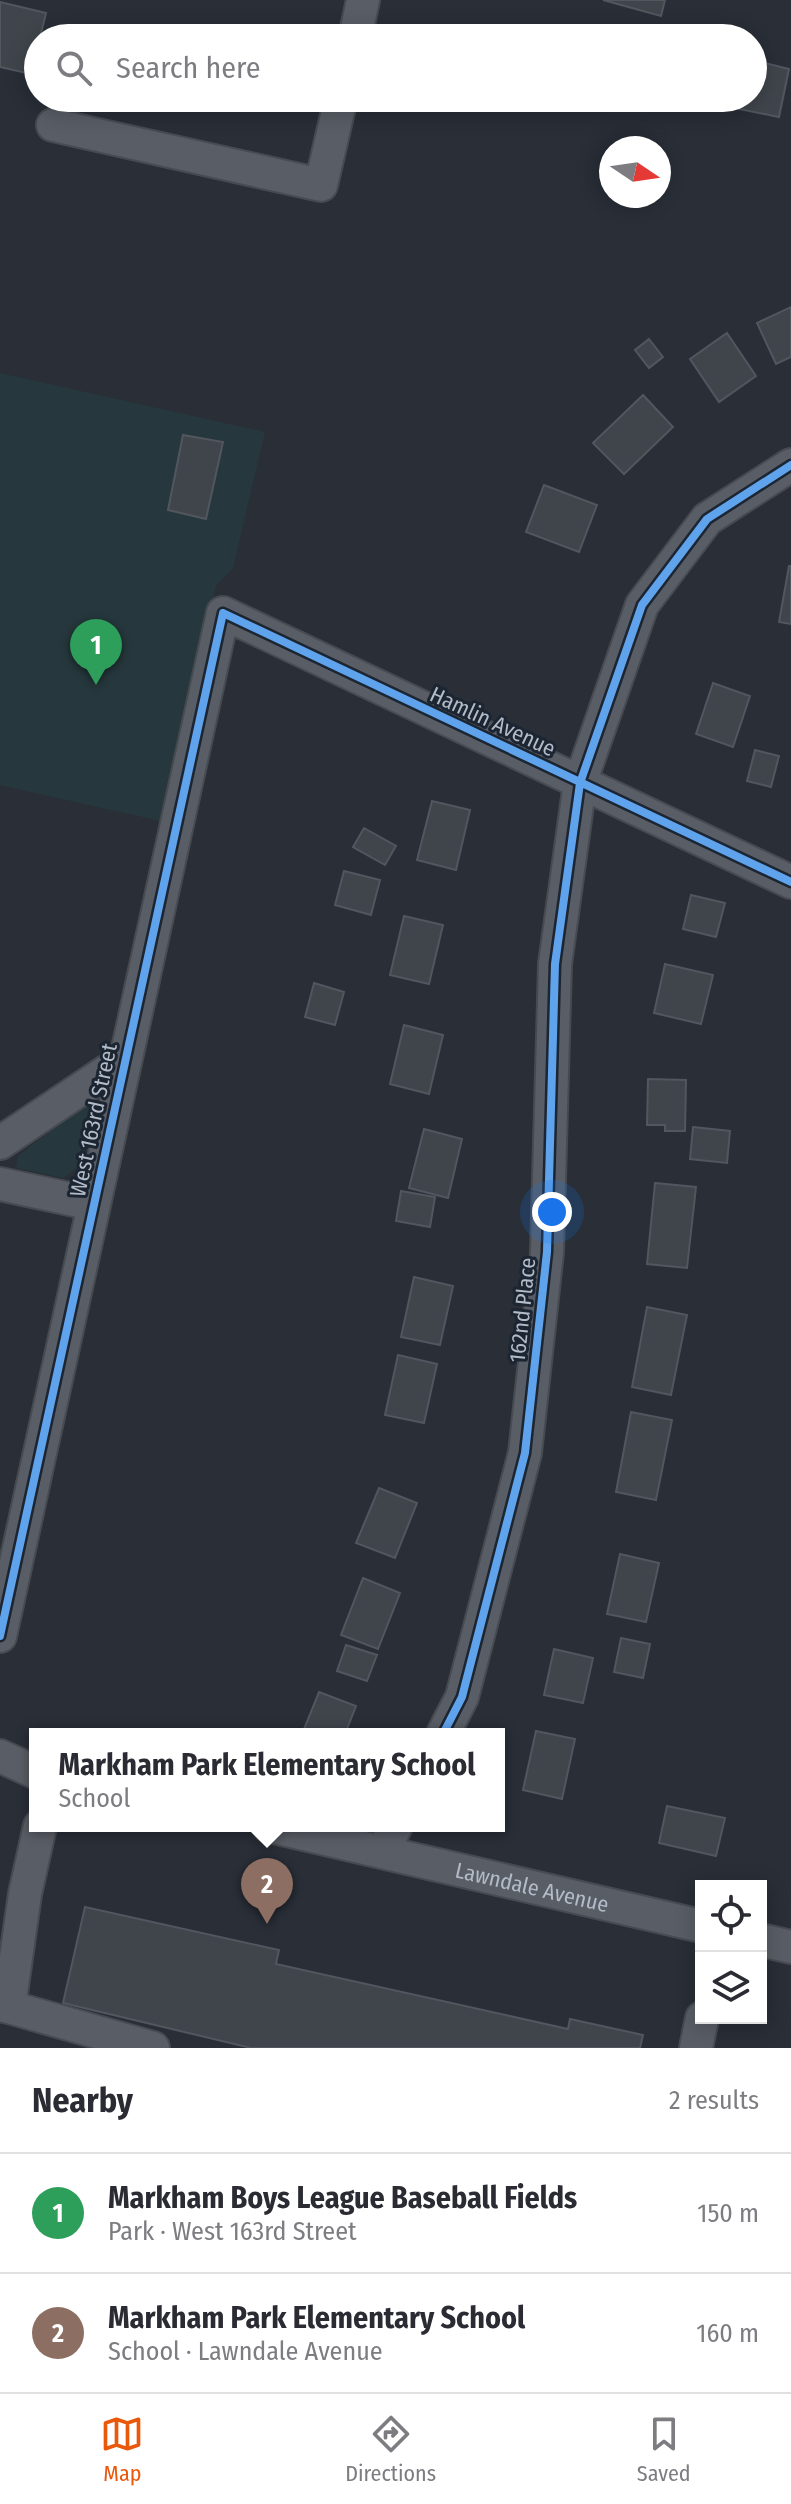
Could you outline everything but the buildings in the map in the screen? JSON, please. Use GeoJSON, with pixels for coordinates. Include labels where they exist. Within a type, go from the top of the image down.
{"type":"FeatureCollection","features":[{"type":"Feature","properties":{"kind":"street"},"geometry":{"type":"LineString","coordinates":[[358,24],[363,0]]}},
{"type":"Feature","properties":{"kind":"street"},"geometry":{"type":"LineString","coordinates":[[53,125],[321,185],[338,112]]}},
{"type":"Feature","properties":{"kind":"street","name":"162nd Place"},"geometry":{"type":"LineString","coordinates":[[446,1728],[462,1697],[525,1453],[547,1252],[555,964],[580,783],[642,605],[707,519],[791,465]]}},
{"type":"Feature","properties":{"kind":"street","name":"Hamlin Avenue"},"geometry":{"type":"LineString","coordinates":[[223,613],[791,882]]}},
{"type":"Feature","properties":{"kind":"street","name":"West 163rd Street"},"geometry":{"type":"LineString","coordinates":[[0,1636],[223,613]]}},
{"type":"Feature","properties":{"kind":"street"},"geometry":{"type":"LineString","coordinates":[[0,1143],[124,1060]]}},
{"type":"Feature","properties":{"kind":"street"},"geometry":{"type":"LineString","coordinates":[[0,1184],[93,1204]]}},
{"type":"Feature","properties":{"kind":"street"},"geometry":{"type":"LineString","coordinates":[[0,1756],[29,1769]]}},
{"type":"Feature","properties":{"kind":"street"},"geometry":{"type":"LineString","coordinates":[[39,1832],[5,2006],[153,2048]]}},
{"type":"Feature","properties":{"kind":"street","name":"Lawndale Avenue"},"geometry":{"type":"LineString","coordinates":[[324,1832],[389,1839],[695,1924]]}},
{"type":"Feature","properties":{"kind":"street"},"geometry":{"type":"LineString","coordinates":[[767,1941],[791,1947]]}},
{"type":"Feature","properties":{"kind":"street"},"geometry":{"type":"LineString","coordinates":[[696,2048],[701,2024]]}},
{"type":"Feature","properties":{"kind":"shaded area"},"geometry":{"type":"Polygon","coordinates":[[[0,373],[265,432],[233,568],[216,586],[160,821],[0,785],[0,373]]]}},
{"type":"Feature","properties":{"kind":"shaded area"},"geometry":{"type":"Polygon","coordinates":[[[85,1104],[94,1106],[80,1165],[64,1178],[16,1168],[18,1156],[85,1104]]]}},
{"type":"Feature","properties":{"kind":"cycle path"},"geometry":{"type":"LineString","coordinates":[[446,1728],[462,1697],[525,1453],[547,1252],[555,964],[580,783],[642,605],[707,519],[791,465]]}},
{"type":"Feature","properties":{"kind":"cycle path"},"geometry":{"type":"LineString","coordinates":[[0,1636],[223,613],[791,882]]}},
{"type":"Feature","properties":{"kind":"place","name":"Markham Boys League Baseball Fields"},"geometry":{"type":"Point","coordinates":[96,685]}},
{"type":"Feature","properties":{"kind":"place","name":"Markham Park Elementary School"},"geometry":{"type":"Point","coordinates":[267,1924]}}]}
